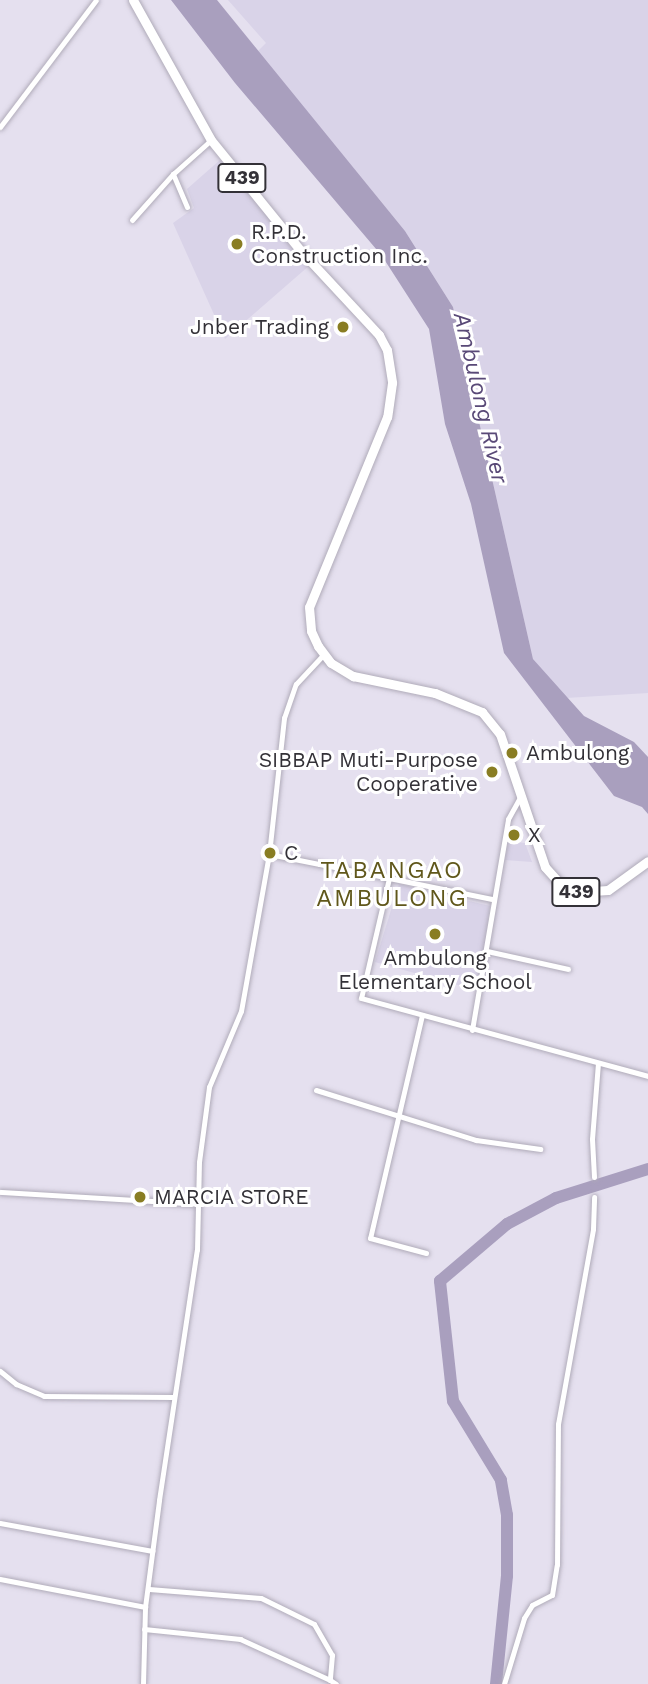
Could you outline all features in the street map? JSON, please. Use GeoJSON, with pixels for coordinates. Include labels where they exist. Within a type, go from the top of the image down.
{"type":"FeatureCollection","features":[{"type":"Feature","properties":{"kind":"main road","name":"439"},"geometry":{"type":"LineString","coordinates":[[132,0],[211,140],[301,251],[379,335],[387,350],[392,383],[387,417],[309,607],[311,631],[323,655],[353,676],[471,704],[500,734],[545,867],[564,888],[578,892],[608,890],[648,861]]}},
{"type":"Feature","properties":{"kind":"street"},"geometry":{"type":"LineString","coordinates":[[0,127],[96,0]]}},
{"type":"Feature","properties":{"kind":"street"},"geometry":{"type":"LineString","coordinates":[[132,220],[173,174],[211,140]]}},
{"type":"Feature","properties":{"kind":"street"},"geometry":{"type":"LineString","coordinates":[[173,174],[187,206]]}},
{"type":"Feature","properties":{"kind":"street"},"geometry":{"type":"LineString","coordinates":[[142,1684],[145,1607],[200,1204],[199,1162],[209,1087],[241,1011],[269,854],[286,710],[296,684],[323,655]]}},
{"type":"Feature","properties":{"kind":"street"},"geometry":{"type":"LineString","coordinates":[[472,1030],[487,951],[492,899],[508,819],[521,796]]}},
{"type":"Feature","properties":{"kind":"street"},"geometry":{"type":"LineString","coordinates":[[269,854],[492,899]]}},
{"type":"Feature","properties":{"kind":"street"},"geometry":{"type":"LineString","coordinates":[[389,878],[361,998],[648,1076]]}},
{"type":"Feature","properties":{"kind":"street"},"geometry":{"type":"LineString","coordinates":[[487,951],[568,969]]}},
{"type":"Feature","properties":{"kind":"street"},"geometry":{"type":"LineString","coordinates":[[422,1015],[370,1238],[426,1254]]}},
{"type":"Feature","properties":{"kind":"street"},"geometry":{"type":"LineString","coordinates":[[594,1177],[592,1139],[598,1063]]}},
{"type":"Feature","properties":{"kind":"street"},"geometry":{"type":"LineString","coordinates":[[316,1090],[476,1140],[540,1149]]}},
{"type":"Feature","properties":{"kind":"street"},"geometry":{"type":"LineString","coordinates":[[0,1192],[200,1204]]}},
{"type":"Feature","properties":{"kind":"street"},"geometry":{"type":"LineString","coordinates":[[504,1684],[524,1618],[532,1605],[552,1595],[557,1565],[558,1424],[593,1229],[594,1197]]}},
{"type":"Feature","properties":{"kind":"street"},"geometry":{"type":"LineString","coordinates":[[0,1371],[16,1384],[44,1396],[173,1397]]}},
{"type":"Feature","properties":{"kind":"street"},"geometry":{"type":"LineString","coordinates":[[0,1523],[152,1551]]}},
{"type":"Feature","properties":{"kind":"street"},"geometry":{"type":"LineString","coordinates":[[0,1579],[145,1607]]}},
{"type":"Feature","properties":{"kind":"street"},"geometry":{"type":"LineString","coordinates":[[149,1589],[261,1598],[314,1624],[332,1655],[330,1680]]}},
{"type":"Feature","properties":{"kind":"street"},"geometry":{"type":"LineString","coordinates":[[144,1629],[240,1639],[336,1684]]}},
{"type":"Feature","properties":{"kind":"shaded area"},"geometry":{"type":"Polygon","coordinates":[[[171,0],[217,0],[405,231],[453,307],[533,659],[584,716],[634,742],[648,757],[648,814],[642,807],[614,796],[504,653],[471,504],[445,424],[429,329],[382,256],[235,83],[171,0]]]}},
{"type":"Feature","properties":{"kind":"shaded area"},"geometry":{"type":"Polygon","coordinates":[[[228,0],[648,0],[648,693],[566,698],[533,659],[453,307],[405,231],[258,51],[266,43],[228,0]]]}},
{"type":"Feature","properties":{"kind":"shaded area","name":"R.P.D. Construction Inc."},"geometry":{"type":"Polygon","coordinates":[[[220,160],[310,265],[225,339],[173,223],[194,208],[187,189],[220,160]]]}},
{"type":"Feature","properties":{"kind":"shaded area"},"geometry":{"type":"Polygon","coordinates":[[[508,841],[525,843],[532,862],[505,860],[508,841]]]}},
{"type":"Feature","properties":{"kind":"shaded area","name":"Ambulong Elementary School"},"geometry":{"type":"Polygon","coordinates":[[[399,884],[490,906],[479,991],[375,962],[399,884]]]}},
{"type":"Feature","properties":{"kind":"waterway","name":"Ambulong River"},"geometry":{"type":"LineString","coordinates":[[496,1684],[507,1576],[507,1515],[501,1480],[453,1401],[440,1281],[507,1224],[556,1198],[648,1169]]}},
{"type":"Feature","properties":{"kind":"place","name":"R.P.D. Construction Inc."},"geometry":{"type":"Point","coordinates":[237,244]}},
{"type":"Feature","properties":{"kind":"place","name":"Jnber Trading"},"geometry":{"type":"Point","coordinates":[343,327]}},
{"type":"Feature","properties":{"kind":"place","name":"Ambulong"},"geometry":{"type":"Point","coordinates":[512,753]}},
{"type":"Feature","properties":{"kind":"place","name":"SIBBAP Muti-Purpose Cooperative"},"geometry":{"type":"Point","coordinates":[492,772]}},
{"type":"Feature","properties":{"kind":"place","name":"X"},"geometry":{"type":"Point","coordinates":[514,835]}},
{"type":"Feature","properties":{"kind":"place","name":"C"},"geometry":{"type":"Point","coordinates":[270,853]}},
{"type":"Feature","properties":{"kind":"place","name":"Ambulong Elementary School"},"geometry":{"type":"Point","coordinates":[435,934]}},
{"type":"Feature","properties":{"kind":"place","name":"MARCIA STORE"},"geometry":{"type":"Point","coordinates":[140,1197]}},
{"type":"Feature","properties":{"kind":"district","name":"TABANGAO AMBULONG"},"geometry":{"type":"Point","coordinates":[392,885]}}]}
